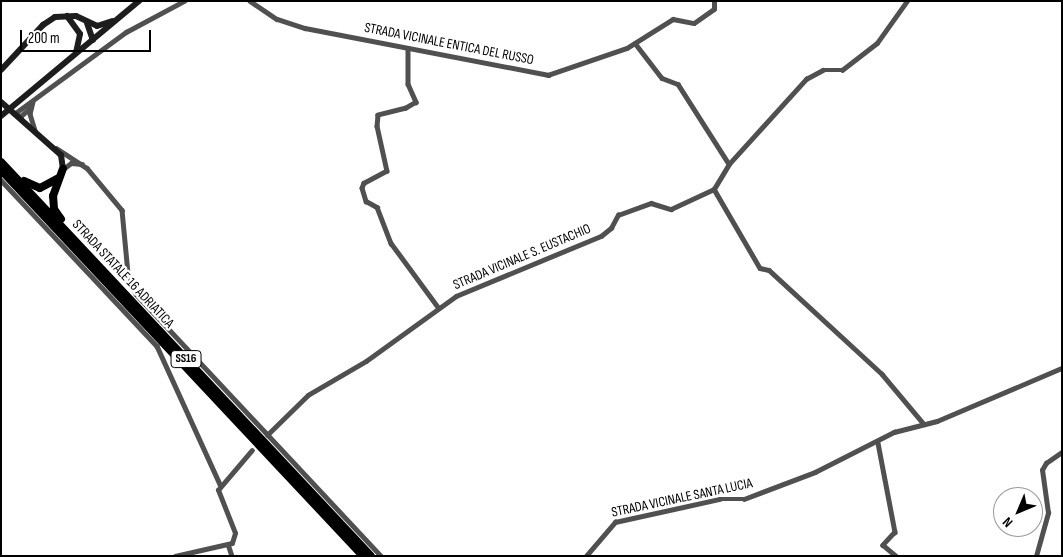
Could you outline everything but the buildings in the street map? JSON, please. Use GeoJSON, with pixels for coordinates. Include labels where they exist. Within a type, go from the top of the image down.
{"type":"FeatureCollection","features":[{"type":"Feature","properties":{"kind":"highway"},"geometry":{"type":"LineString","coordinates":[[1,156],[33,187],[45,187],[59,178]]}},
{"type":"Feature","properties":{"kind":"highway","name":"STRADA STATALE 16 ADRIATICA"},"geometry":{"type":"LineString","coordinates":[[1,162],[371,556]]}},
{"type":"Feature","properties":{"kind":"highway","name":"STRADA STATALE 16 ADRIATICA"},"geometry":{"type":"LineString","coordinates":[[1,170],[363,556]]}},
{"type":"Feature","properties":{"kind":"highway"},"geometry":{"type":"LineString","coordinates":[[63,170],[53,196],[54,209],[89,256]]}},
{"type":"Feature","properties":{"kind":"main road"},"geometry":{"type":"LineString","coordinates":[[1,116],[139,1]]}},
{"type":"Feature","properties":{"kind":"main road"},"geometry":{"type":"LineString","coordinates":[[67,16],[80,34],[93,40]]}},
{"type":"Feature","properties":{"kind":"main road"},"geometry":{"type":"LineString","coordinates":[[1,70],[43,25],[55,17],[76,16],[87,23],[105,24],[120,17]]}},
{"type":"Feature","properties":{"kind":"main road"},"geometry":{"type":"LineString","coordinates":[[87,23],[93,40]]}},
{"type":"Feature","properties":{"kind":"main road"},"geometry":{"type":"LineString","coordinates":[[76,54],[80,34]]}},
{"type":"Feature","properties":{"kind":"main road"},"geometry":{"type":"LineString","coordinates":[[1,102],[55,147],[61,155],[63,170]]}},
{"type":"Feature","properties":{"kind":"street"},"geometry":{"type":"LineString","coordinates":[[14,114],[32,104],[126,32],[184,1]]}},
{"type":"Feature","properties":{"kind":"street","name":"STRADA VICINALE ENTICA DEL RUSSO"},"geometry":{"type":"LineString","coordinates":[[250,1],[286,23],[548,75],[635,43],[673,19],[694,24],[714,8],[714,1]]}},
{"type":"Feature","properties":{"kind":"street"},"geometry":{"type":"LineString","coordinates":[[907,1],[882,39],[842,70],[811,74],[729,164],[714,189],[760,268],[769,270],[882,374],[924,424]]}},
{"type":"Feature","properties":{"kind":"street"},"geometry":{"type":"LineString","coordinates":[[635,43],[662,78],[678,84],[729,164]]}},
{"type":"Feature","properties":{"kind":"street"},"geometry":{"type":"LineString","coordinates":[[408,48],[408,84],[416,102],[406,108],[378,115],[377,126],[388,171],[364,183],[362,188],[366,201],[377,207],[391,243],[438,307]]}},
{"type":"Feature","properties":{"kind":"street"},"geometry":{"type":"LineString","coordinates":[[32,104],[31,118],[36,133]]}},
{"type":"Feature","properties":{"kind":"street"},"geometry":{"type":"LineString","coordinates":[[55,147],[82,164],[122,210],[128,273],[136,294],[381,556]]}},
{"type":"Feature","properties":{"kind":"street"},"geometry":{"type":"LineString","coordinates":[[63,170],[70,163],[82,164]]}},
{"type":"Feature","properties":{"kind":"street"},"geometry":{"type":"LineString","coordinates":[[1,180],[156,346],[220,484],[219,498],[234,533],[234,540],[229,547],[204,553],[175,556]]}},
{"type":"Feature","properties":{"kind":"street","name":"STRADA VICINALE S. EUSTACHIO"},"geometry":{"type":"LineString","coordinates":[[267,434],[308,396],[366,361],[438,307],[474,287],[601,236],[611,228],[618,215],[651,203],[671,209],[714,189]]}},
{"type":"Feature","properties":{"kind":"street","name":"STRADA VICINALE SANTA LUCIA"},"geometry":{"type":"LineString","coordinates":[[586,556],[614,522],[720,499],[744,499],[878,443],[894,432],[924,424],[990,401],[1062,368]]}},
{"type":"Feature","properties":{"kind":"street"},"geometry":{"type":"LineString","coordinates":[[878,443],[895,532],[883,545],[896,556]]}},
{"type":"Feature","properties":{"kind":"street"},"geometry":{"type":"LineString","coordinates":[[220,484],[252,450]]}},
{"type":"Feature","properties":{"kind":"street"},"geometry":{"type":"LineString","coordinates":[[1036,556],[1048,513],[1042,470],[1046,463],[1062,452]]}},
{"type":"Feature","properties":{"kind":"street"},"geometry":{"type":"LineString","coordinates":[[229,547],[232,556]]}}]}
